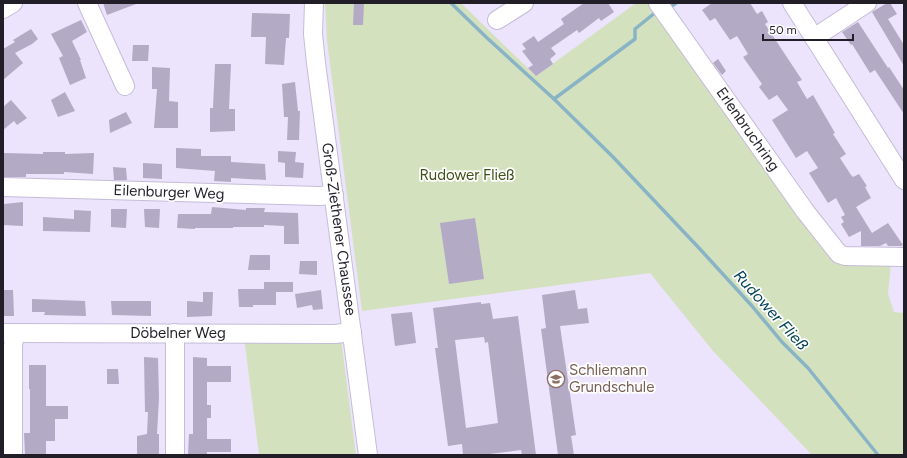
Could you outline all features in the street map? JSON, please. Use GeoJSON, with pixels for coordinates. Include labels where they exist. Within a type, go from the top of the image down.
{"type":"FeatureCollection","features":[{"type":"Feature","properties":{"kind":"street"},"geometry":{"type":"LineString","coordinates":[[3,9],[13,3]]}},
{"type":"Feature","properties":{"kind":"street"},"geometry":{"type":"LineString","coordinates":[[87,3],[125,86]]}},
{"type":"Feature","properties":{"kind":"street","name":"Groß-Ziethener Chaussee"},"geometry":{"type":"LineString","coordinates":[[314,3],[313,34],[368,455]]}},
{"type":"Feature","properties":{"kind":"street"},"geometry":{"type":"LineString","coordinates":[[497,20],[524,3]]}},
{"type":"Feature","properties":{"kind":"street","name":"Erlenbruchring"},"geometry":{"type":"LineString","coordinates":[[658,3],[805,210],[839,254],[845,256],[904,257]]}},
{"type":"Feature","properties":{"kind":"street"},"geometry":{"type":"LineString","coordinates":[[792,3],[904,180]]}},
{"type":"Feature","properties":{"kind":"street"},"geometry":{"type":"LineString","coordinates":[[814,38],[867,3]]}},
{"type":"Feature","properties":{"kind":"street","name":"Eilenburger Weg"},"geometry":{"type":"LineString","coordinates":[[3,187],[319,196],[334,195]]}},
{"type":"Feature","properties":{"kind":"street","name":"Döbelner Weg"},"geometry":{"type":"LineString","coordinates":[[9,333],[335,334],[352,332]]}},
{"type":"Feature","properties":{"kind":"street"},"geometry":{"type":"LineString","coordinates":[[9,333],[13,346],[13,455]]}},
{"type":"Feature","properties":{"kind":"street"},"geometry":{"type":"LineString","coordinates":[[175,333],[175,455]]}},
{"type":"Feature","properties":{"kind":"green space","name":"Rudower Fließ"},"geometry":{"type":"Polygon","coordinates":[[[325,3],[461,3],[536,76],[636,3],[651,3],[835,261],[891,263],[888,294],[894,312],[904,313],[904,455],[812,455],[713,351],[650,273],[362,311],[327,41],[325,3]]]}},
{"type":"Feature","properties":{"kind":"green space"},"geometry":{"type":"Polygon","coordinates":[[[244,337],[341,338],[356,455],[259,455],[244,337]]]}},
{"type":"Feature","properties":{"kind":"building"},"geometry":{"type":"Polygon","coordinates":[[[103,3],[136,3],[136,4],[107,15],[103,3]]]}},
{"type":"Feature","properties":{"kind":"building"},"geometry":{"type":"Polygon","coordinates":[[[354,3],[364,3],[363,25],[353,25],[354,3]]]}},
{"type":"Feature","properties":{"kind":"building"},"geometry":{"type":"Polygon","coordinates":[[[584,3],[608,3],[614,12],[601,21],[599,18],[579,33],[577,30],[551,48],[556,54],[550,59],[553,64],[536,76],[528,68],[533,65],[522,51],[526,49],[522,44],[534,36],[538,42],[564,24],[561,19],[584,3]]]}},
{"type":"Feature","properties":{"kind":"building"},"geometry":{"type":"Polygon","coordinates":[[[712,3],[750,3],[757,14],[762,11],[768,22],[765,24],[802,80],[797,82],[807,99],[813,95],[835,133],[833,134],[846,154],[840,158],[851,175],[853,177],[859,174],[867,186],[865,187],[871,198],[856,207],[872,233],[888,223],[903,245],[888,246],[886,243],[880,246],[861,246],[861,231],[849,237],[841,224],[844,222],[841,217],[845,215],[836,198],[828,203],[809,173],[818,168],[807,151],[796,158],[772,120],[788,110],[777,95],[769,100],[759,87],[762,84],[743,57],[748,54],[737,36],[730,40],[715,18],[710,21],[702,10],[712,3]]]}},
{"type":"Feature","properties":{"kind":"building"},"geometry":{"type":"Polygon","coordinates":[[[887,3],[890,3],[897,14],[888,19],[904,45],[904,66],[872,12],[887,3]]]}},
{"type":"Feature","properties":{"kind":"building"},"geometry":{"type":"Polygon","coordinates":[[[252,13],[290,14],[289,38],[286,38],[284,65],[265,64],[266,37],[251,37],[252,13]]]}},
{"type":"Feature","properties":{"kind":"building"},"geometry":{"type":"Polygon","coordinates":[[[81,20],[87,32],[72,41],[81,60],[86,78],[70,85],[59,58],[63,56],[51,34],[81,20]]]}},
{"type":"Feature","properties":{"kind":"building"},"geometry":{"type":"Polygon","coordinates":[[[858,22],[904,90],[904,114],[875,70],[870,73],[852,44],[851,45],[842,32],[858,22]]]}},
{"type":"Feature","properties":{"kind":"building"},"geometry":{"type":"Polygon","coordinates":[[[31,29],[38,39],[15,53],[23,63],[3,80],[3,49],[15,42],[13,40],[31,29]]]}},
{"type":"Feature","properties":{"kind":"building"},"geometry":{"type":"Polygon","coordinates":[[[133,45],[149,45],[148,61],[132,61],[133,45]]]}},
{"type":"Feature","properties":{"kind":"building"},"geometry":{"type":"Polygon","coordinates":[[[718,59],[726,71],[722,75],[713,63],[718,59]]]}},
{"type":"Feature","properties":{"kind":"building"},"geometry":{"type":"Polygon","coordinates":[[[215,64],[231,64],[229,109],[235,109],[235,131],[210,132],[210,108],[213,108],[215,64]]]}},
{"type":"Feature","properties":{"kind":"building"},"geometry":{"type":"Polygon","coordinates":[[[152,67],[170,68],[169,101],[178,102],[178,128],[154,128],[157,89],[152,89],[152,67]]]}},
{"type":"Feature","properties":{"kind":"building"},"geometry":{"type":"Polygon","coordinates":[[[295,82],[298,111],[300,111],[299,140],[287,140],[288,117],[284,117],[282,84],[295,82]]]}},
{"type":"Feature","properties":{"kind":"building"},"geometry":{"type":"Polygon","coordinates":[[[65,92],[75,111],[58,117],[51,100],[65,92]]]}},
{"type":"Feature","properties":{"kind":"building"},"geometry":{"type":"Polygon","coordinates":[[[11,100],[27,118],[17,125],[14,121],[3,130],[3,107],[11,100]]]}},
{"type":"Feature","properties":{"kind":"building"},"geometry":{"type":"Polygon","coordinates":[[[126,112],[132,123],[110,133],[109,120],[126,112]]]}},
{"type":"Feature","properties":{"kind":"building"},"geometry":{"type":"Polygon","coordinates":[[[176,148],[201,149],[201,156],[231,156],[231,162],[265,164],[266,180],[231,178],[231,182],[214,181],[215,171],[176,168],[176,148]]]}},
{"type":"Feature","properties":{"kind":"building"},"geometry":{"type":"Polygon","coordinates":[[[278,151],[296,152],[295,162],[304,163],[303,178],[285,177],[285,163],[278,162],[278,151]]]}},
{"type":"Feature","properties":{"kind":"building"},"geometry":{"type":"Polygon","coordinates":[[[43,152],[65,152],[65,154],[94,153],[93,174],[64,172],[64,174],[26,174],[26,177],[3,177],[4,153],[43,154],[43,152]]]}},
{"type":"Feature","properties":{"kind":"building"},"geometry":{"type":"Polygon","coordinates":[[[143,163],[162,164],[162,179],[143,178],[143,163]]]}},
{"type":"Feature","properties":{"kind":"building"},"geometry":{"type":"Polygon","coordinates":[[[113,167],[126,168],[127,180],[114,180],[113,167]]]}},
{"type":"Feature","properties":{"kind":"building"},"geometry":{"type":"Polygon","coordinates":[[[23,202],[23,226],[3,225],[4,204],[23,202]]]}},
{"type":"Feature","properties":{"kind":"building"},"geometry":{"type":"Polygon","coordinates":[[[212,207],[246,210],[246,208],[265,208],[264,212],[298,213],[299,244],[284,244],[284,226],[264,225],[264,227],[195,229],[177,228],[178,214],[211,214],[212,207]]]}},
{"type":"Feature","properties":{"kind":"building"},"geometry":{"type":"Polygon","coordinates":[[[111,209],[127,209],[126,228],[111,227],[111,209]]]}},
{"type":"Feature","properties":{"kind":"building"},"geometry":{"type":"Polygon","coordinates":[[[144,209],[160,209],[159,228],[145,227],[144,209]]]}},
{"type":"Feature","properties":{"kind":"building"},"geometry":{"type":"Polygon","coordinates":[[[74,210],[91,211],[90,232],[43,231],[43,217],[74,219],[74,210]]]}},
{"type":"Feature","properties":{"kind":"building"},"geometry":{"type":"Polygon","coordinates":[[[475,218],[484,279],[449,284],[440,223],[475,218]]]}},
{"type":"Feature","properties":{"kind":"building"},"geometry":{"type":"Polygon","coordinates":[[[250,255],[270,255],[270,270],[248,270],[250,255]]]}},
{"type":"Feature","properties":{"kind":"building"},"geometry":{"type":"Polygon","coordinates":[[[300,261],[317,261],[317,275],[299,274],[300,261]]]}},
{"type":"Feature","properties":{"kind":"building"},"geometry":{"type":"Polygon","coordinates":[[[264,282],[293,282],[293,292],[276,292],[276,305],[253,305],[253,307],[239,307],[238,289],[264,289],[264,282]]]}},
{"type":"Feature","properties":{"kind":"building"},"geometry":{"type":"Polygon","coordinates":[[[3,290],[13,290],[14,316],[3,316],[3,290]]]}},
{"type":"Feature","properties":{"kind":"building"},"geometry":{"type":"Polygon","coordinates":[[[321,290],[323,309],[313,310],[312,305],[297,308],[295,294],[321,290]]]}},
{"type":"Feature","properties":{"kind":"building"},"geometry":{"type":"Polygon","coordinates":[[[575,290],[578,309],[587,308],[589,323],[560,326],[576,435],[571,436],[574,455],[558,455],[541,329],[546,328],[542,295],[575,290]]]}},
{"type":"Feature","properties":{"kind":"building"},"geometry":{"type":"Polygon","coordinates":[[[203,292],[213,292],[212,316],[187,317],[187,301],[203,302],[203,292]]]}},
{"type":"Feature","properties":{"kind":"building"},"geometry":{"type":"Polygon","coordinates":[[[32,299],[85,301],[86,316],[44,315],[45,312],[32,312],[32,299]]]}},
{"type":"Feature","properties":{"kind":"building"},"geometry":{"type":"Polygon","coordinates":[[[111,301],[151,301],[151,316],[112,315],[111,301]]]}},
{"type":"Feature","properties":{"kind":"building"},"geometry":{"type":"Polygon","coordinates":[[[481,302],[481,304],[490,303],[493,319],[518,316],[536,455],[522,455],[521,450],[481,455],[463,455],[462,444],[448,446],[435,348],[438,348],[433,308],[481,302]],[[484,337],[455,340],[466,428],[498,423],[488,342],[485,343],[484,337]]]}},
{"type":"Feature","properties":{"kind":"building"},"geometry":{"type":"Polygon","coordinates":[[[412,312],[416,343],[395,346],[391,314],[412,312]]]}},
{"type":"Feature","properties":{"kind":"building"},"geometry":{"type":"Polygon","coordinates":[[[144,357],[158,358],[159,398],[157,434],[159,434],[159,455],[137,455],[137,436],[147,434],[148,412],[145,412],[144,357]]]}},
{"type":"Feature","properties":{"kind":"building"},"geometry":{"type":"Polygon","coordinates":[[[193,357],[207,358],[207,366],[231,366],[231,382],[207,382],[207,405],[211,405],[211,418],[207,418],[207,439],[231,439],[231,452],[207,452],[207,455],[188,455],[189,434],[193,434],[193,357]]]}},
{"type":"Feature","properties":{"kind":"building"},"geometry":{"type":"Polygon","coordinates":[[[29,365],[46,365],[46,406],[68,406],[68,419],[55,419],[55,441],[46,441],[46,455],[25,455],[24,433],[30,433],[29,365]]]}},
{"type":"Feature","properties":{"kind":"building"},"geometry":{"type":"Polygon","coordinates":[[[107,369],[118,369],[119,384],[107,384],[107,369]]]}},
{"type":"Feature","properties":{"kind":"waterway","name":"Rudower Fließ"},"geometry":{"type":"LineString","coordinates":[[451,3],[554,99],[613,157],[699,248],[752,306],[782,342],[808,368],[878,455]]}},
{"type":"Feature","properties":{"kind":"waterway"},"geometry":{"type":"LineString","coordinates":[[669,8],[676,3]]}},
{"type":"Feature","properties":{"kind":"waterway"},"geometry":{"type":"LineString","coordinates":[[554,99],[635,39],[635,29],[656,12]]}},
{"type":"Feature","properties":{"kind":"place","name":"Schliemann Grundschule"},"geometry":{"type":"Point","coordinates":[556,379]}}]}
